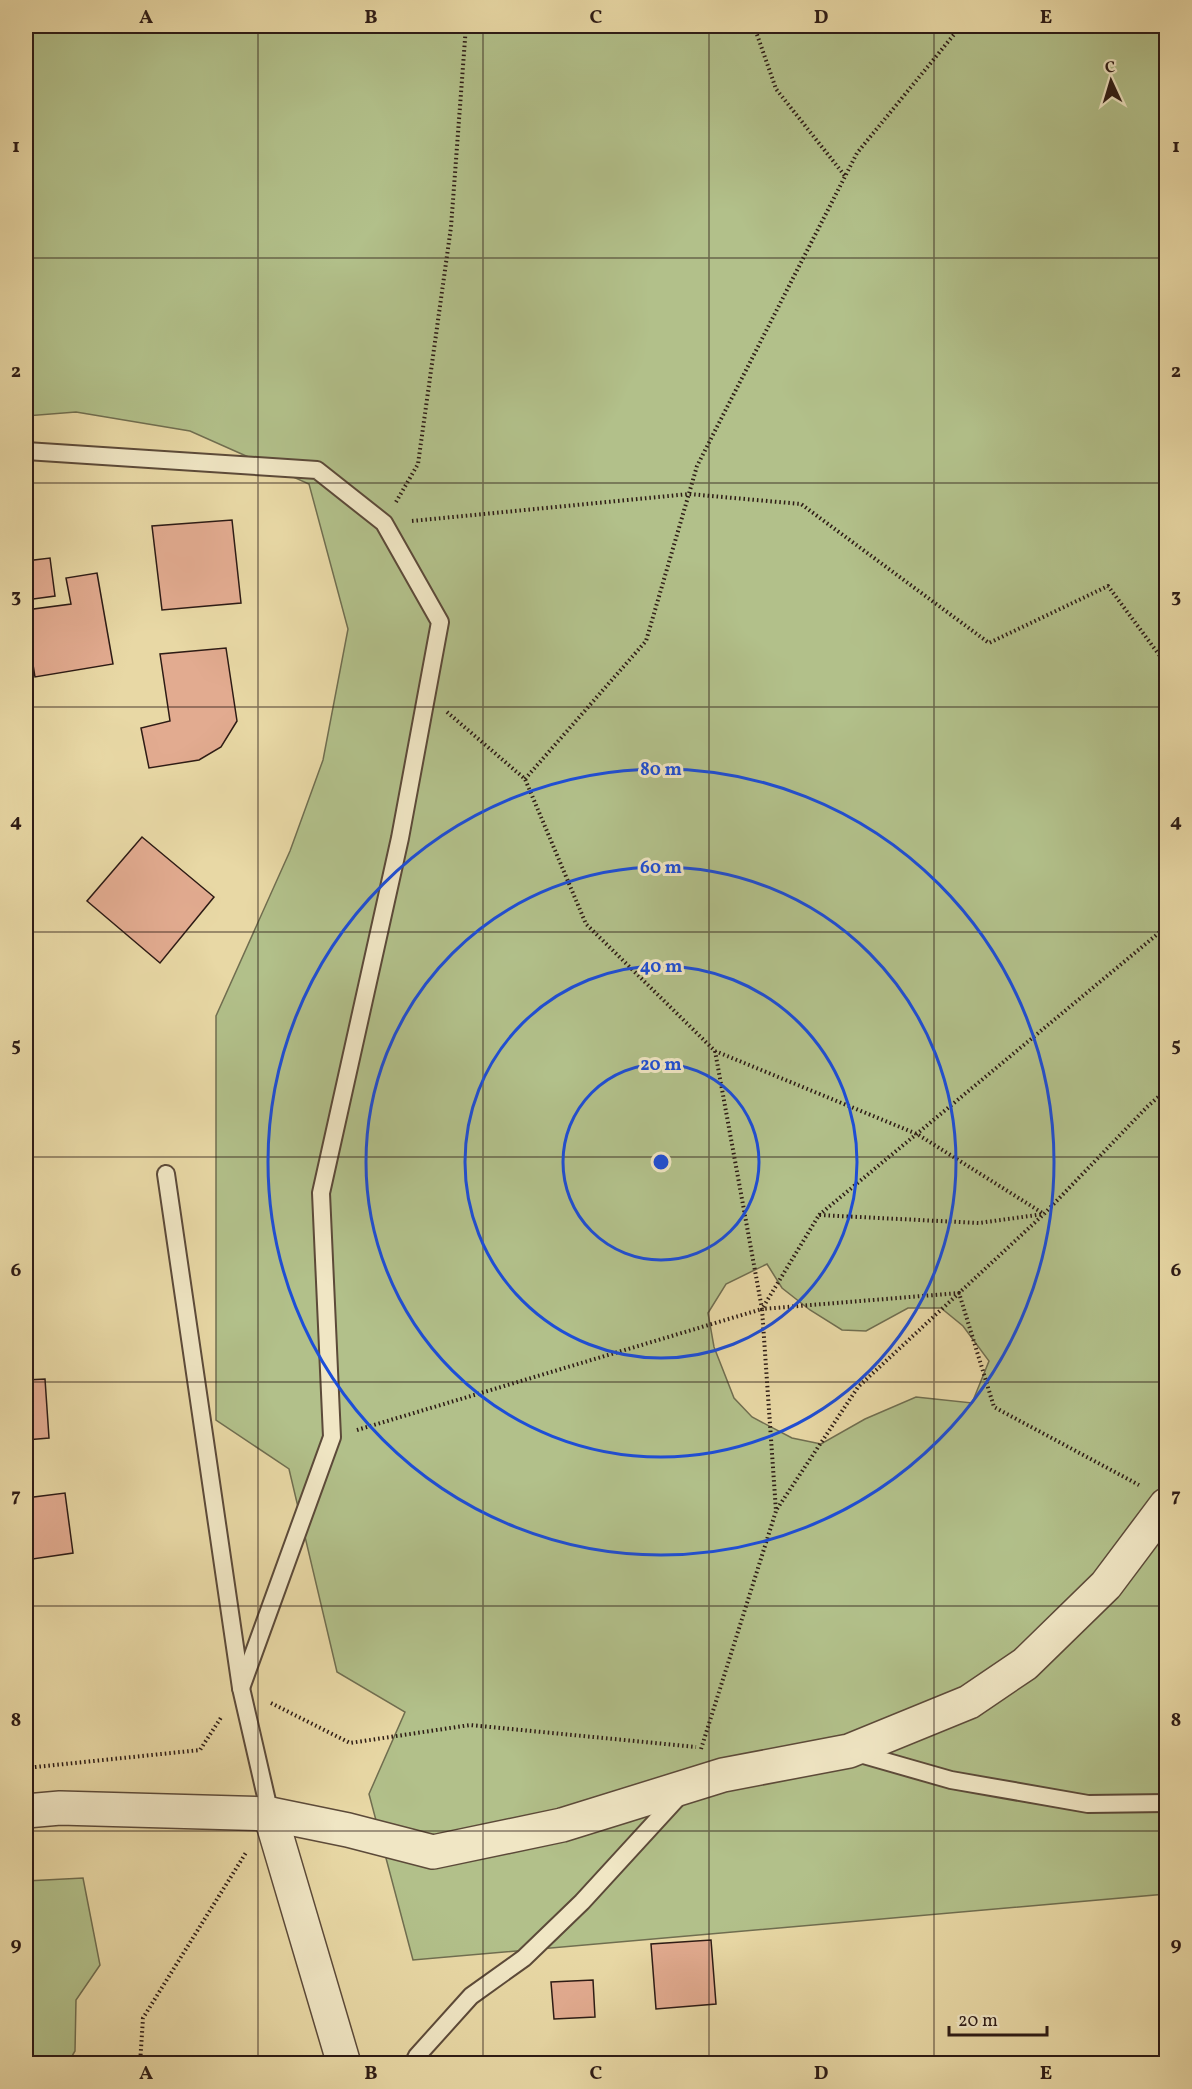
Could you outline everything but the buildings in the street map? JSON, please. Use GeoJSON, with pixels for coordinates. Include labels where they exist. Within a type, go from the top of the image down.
{"type":"FeatureCollection","features":[{"type":"Feature","properties":{"kind":"street"},"geometry":{"type":"LineString","coordinates":[[26,1811],[60,1808],[270,1814],[348,1830],[433,1852],[562,1825],[723,1775],[849,1751],[969,1702],[1025,1664],[1106,1585],[1156,1497]]}},
{"type":"Feature","properties":{"kind":"street"},"geometry":{"type":"LineString","coordinates":[[270,1814],[344,2064]]}},
{"type":"Feature","properties":{"kind":"lane"},"geometry":{"type":"LineString","coordinates":[[26,451],[317,470],[384,523],[440,622],[397,849],[321,1193],[332,1437],[241,1688]]}},
{"type":"Feature","properties":{"kind":"lane"},"geometry":{"type":"LineString","coordinates":[[166,1174],[241,1688],[270,1814]]}},
{"type":"Feature","properties":{"kind":"lane"},"geometry":{"type":"LineString","coordinates":[[849,1751],[951,1780],[1088,1804],[1167,1803]]}},
{"type":"Feature","properties":{"kind":"lane"},"geometry":{"type":"LineString","coordinates":[[413,2064],[417,2056],[471,1996],[524,1958],[574,1910],[686,1788]]}},
{"type":"Feature","properties":{"kind":"path"},"geometry":{"type":"LineString","coordinates":[[384,523],[418,464],[451,227],[466,26]]}},
{"type":"Feature","properties":{"kind":"path"},"geometry":{"type":"LineString","coordinates":[[754,26],[776,89],[845,177]]}},
{"type":"Feature","properties":{"kind":"path"},"geometry":{"type":"LineString","coordinates":[[525,779],[646,641],[697,466],[857,153],[962,26]]}},
{"type":"Feature","properties":{"kind":"path"},"geometry":{"type":"LineString","coordinates":[[384,523],[689,494],[801,504],[989,643],[1108,586],[1167,664]]}},
{"type":"Feature","properties":{"kind":"path"},"geometry":{"type":"LineString","coordinates":[[427,695],[525,779],[586,924],[715,1051],[917,1134],[1044,1214]]}},
{"type":"Feature","properties":{"kind":"path"},"geometry":{"type":"LineString","coordinates":[[762,1308],[819,1215],[1167,927]]}},
{"type":"Feature","properties":{"kind":"path"},"geometry":{"type":"LineString","coordinates":[[715,1051],[762,1308],[776,1511]]}},
{"type":"Feature","properties":{"kind":"path"},"geometry":{"type":"LineString","coordinates":[[26,1768],[200,1750],[241,1688],[350,1743],[470,1725],[701,1747],[776,1511],[858,1387],[1044,1214],[1148,1106],[1167,1090]]}},
{"type":"Feature","properties":{"kind":"path"},"geometry":{"type":"LineString","coordinates":[[819,1215],[979,1223],[1044,1214]]}},
{"type":"Feature","properties":{"kind":"path"},"geometry":{"type":"LineString","coordinates":[[332,1437],[762,1308],[959,1293]]}},
{"type":"Feature","properties":{"kind":"path"},"geometry":{"type":"LineString","coordinates":[[959,1293],[994,1407],[1156,1497]]}},
{"type":"Feature","properties":{"kind":"path"},"geometry":{"type":"LineString","coordinates":[[140,2064],[143,2018],[270,1814]]}},
{"type":"Feature","properties":{"kind":"green space"},"geometry":{"type":"Polygon","coordinates":[[[26,26],[1166,26],[1166,1894],[413,1960],[369,1794],[405,1712],[337,1672],[289,1469],[216,1420],[216,1016],[290,851],[323,760],[348,629],[309,484],[190,431],[76,412],[26,416],[26,26]],[[767,1264],[726,1284],[708,1313],[714,1347],[734,1398],[752,1417],[792,1438],[821,1444],[865,1419],[916,1397],[972,1403],[989,1361],[963,1326],[941,1308],[908,1308],[866,1331],[842,1330],[810,1310],[782,1288],[767,1264]]]}},
{"type":"Feature","properties":{"kind":"green space"},"geometry":{"type":"Polygon","coordinates":[[[83,1878],[100,1965],[76,2000],[75,2051],[68,2063],[26,2063],[26,1881],[83,1878]]]}}]}
